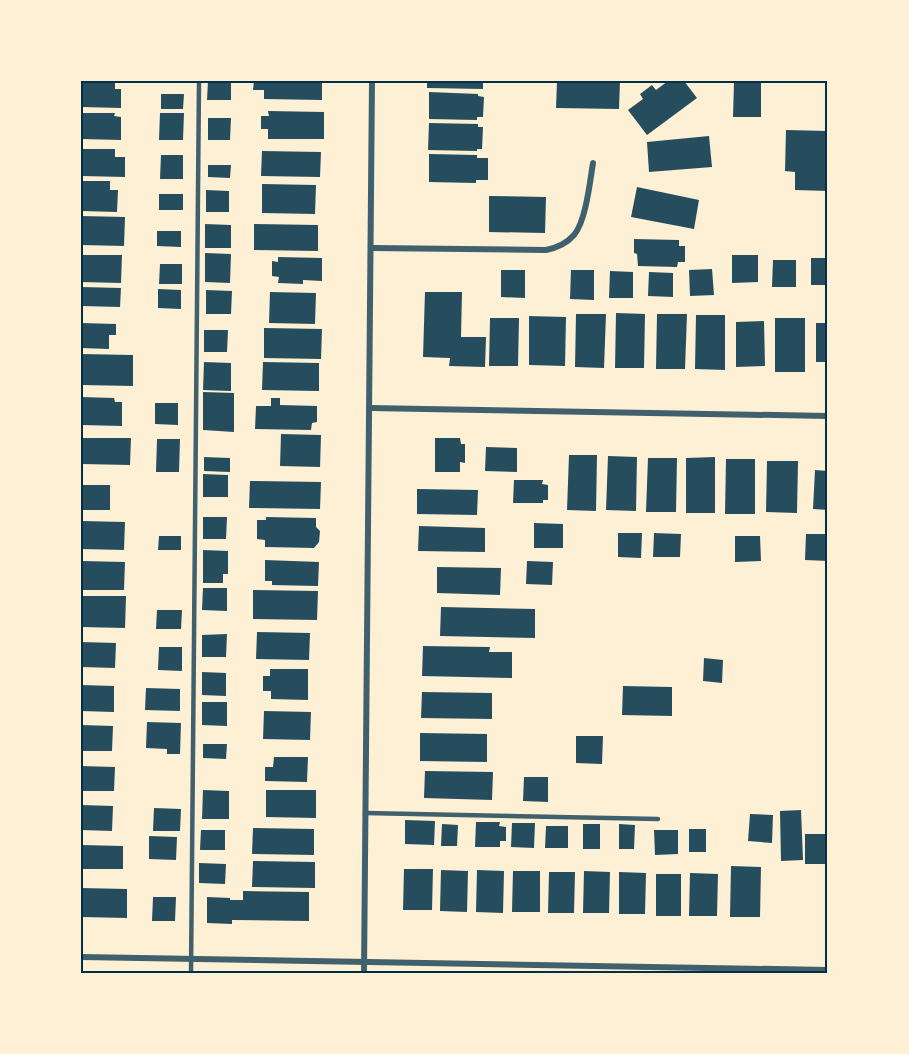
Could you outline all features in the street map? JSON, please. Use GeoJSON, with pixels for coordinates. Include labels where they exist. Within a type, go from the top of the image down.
{"type":"FeatureCollection","features":[{"type":"Feature","properties":{"kind":"street"},"geometry":{"type":"LineString","coordinates":[[364,973],[372,81]]}},
{"type":"Feature","properties":{"kind":"street"},"geometry":{"type":"LineString","coordinates":[[371,248],[546,250],[556,248],[574,235],[580,222],[587,200],[593,163]]}},
{"type":"Feature","properties":{"kind":"street"},"geometry":{"type":"LineString","coordinates":[[369,408],[828,416]]}},
{"type":"Feature","properties":{"kind":"street"},"geometry":{"type":"LineString","coordinates":[[81,957],[828,970]]}},
{"type":"Feature","properties":{"kind":"lane"},"geometry":{"type":"LineString","coordinates":[[190,973],[199,81]]}},
{"type":"Feature","properties":{"kind":"lane"},"geometry":{"type":"LineString","coordinates":[[365,813],[658,819]]}},
{"type":"Feature","properties":{"kind":"building"},"geometry":{"type":"Polygon","coordinates":[[[81,81],[115,82],[115,89],[121,89],[121,108],[81,107],[81,81]]]}},
{"type":"Feature","properties":{"kind":"building"},"geometry":{"type":"Polygon","coordinates":[[[208,81],[231,81],[231,100],[207,100],[208,81]]]}},
{"type":"Feature","properties":{"kind":"building"},"geometry":{"type":"Polygon","coordinates":[[[254,81],[322,81],[322,100],[264,99],[264,90],[253,90],[254,81]]]}},
{"type":"Feature","properties":{"kind":"building"},"geometry":{"type":"Polygon","coordinates":[[[427,81],[483,81],[483,89],[427,88],[427,81]]]}},
{"type":"Feature","properties":{"kind":"building"},"geometry":{"type":"Polygon","coordinates":[[[557,81],[620,81],[619,109],[556,108],[557,81]]]}},
{"type":"Feature","properties":{"kind":"building"},"geometry":{"type":"Polygon","coordinates":[[[668,81],[684,81],[697,98],[647,135],[628,110],[643,99],[640,94],[652,85],[656,90],[668,81]]]}},
{"type":"Feature","properties":{"kind":"building"},"geometry":{"type":"Polygon","coordinates":[[[734,82],[761,83],[761,117],[733,117],[734,82]]]}},
{"type":"Feature","properties":{"kind":"building"},"geometry":{"type":"Polygon","coordinates":[[[429,92],[478,94],[484,97],[483,117],[477,117],[477,120],[429,119],[429,92]]]}},
{"type":"Feature","properties":{"kind":"building"},"geometry":{"type":"Polygon","coordinates":[[[161,94],[184,94],[183,109],[161,109],[161,94]]]}},
{"type":"Feature","properties":{"kind":"building"},"geometry":{"type":"Polygon","coordinates":[[[268,111],[324,112],[324,139],[268,139],[268,129],[261,129],[261,116],[269,116],[268,111]]]}},
{"type":"Feature","properties":{"kind":"building"},"geometry":{"type":"Polygon","coordinates":[[[81,113],[115,113],[114,116],[121,117],[121,140],[81,139],[81,113]]]}},
{"type":"Feature","properties":{"kind":"building"},"geometry":{"type":"Polygon","coordinates":[[[160,113],[184,113],[183,140],[159,140],[160,113]]]}},
{"type":"Feature","properties":{"kind":"building"},"geometry":{"type":"Polygon","coordinates":[[[208,118],[231,118],[230,140],[208,140],[208,118]]]}},
{"type":"Feature","properties":{"kind":"building"},"geometry":{"type":"Polygon","coordinates":[[[429,123],[478,124],[478,127],[483,127],[482,149],[477,149],[477,151],[428,150],[429,123]]]}},
{"type":"Feature","properties":{"kind":"building"},"geometry":{"type":"Polygon","coordinates":[[[786,130],[828,131],[828,191],[795,190],[795,172],[785,171],[786,130]]]}},
{"type":"Feature","properties":{"kind":"building"},"geometry":{"type":"Polygon","coordinates":[[[709,136],[712,167],[649,172],[647,142],[709,136]]]}},
{"type":"Feature","properties":{"kind":"building"},"geometry":{"type":"Polygon","coordinates":[[[81,149],[115,149],[115,157],[125,157],[125,177],[81,176],[81,149]]]}},
{"type":"Feature","properties":{"kind":"building"},"geometry":{"type":"Polygon","coordinates":[[[262,151],[321,152],[320,177],[261,176],[262,151]]]}},
{"type":"Feature","properties":{"kind":"building"},"geometry":{"type":"Polygon","coordinates":[[[429,154],[477,155],[477,158],[488,158],[488,180],[476,180],[476,183],[429,182],[429,154]]]}},
{"type":"Feature","properties":{"kind":"building"},"geometry":{"type":"Polygon","coordinates":[[[161,155],[183,155],[183,179],[160,179],[161,155]]]}},
{"type":"Feature","properties":{"kind":"building"},"geometry":{"type":"Polygon","coordinates":[[[208,165],[231,165],[230,178],[208,177],[208,165]]]}},
{"type":"Feature","properties":{"kind":"building"},"geometry":{"type":"Polygon","coordinates":[[[81,181],[110,181],[110,190],[118,190],[117,212],[81,211],[81,181]]]}},
{"type":"Feature","properties":{"kind":"building"},"geometry":{"type":"Polygon","coordinates":[[[262,184],[316,185],[315,214],[262,213],[262,184]]]}},
{"type":"Feature","properties":{"kind":"building"},"geometry":{"type":"Polygon","coordinates":[[[637,187],[699,200],[694,229],[631,217],[637,187]]]}},
{"type":"Feature","properties":{"kind":"building"},"geometry":{"type":"Polygon","coordinates":[[[206,190],[229,191],[229,212],[206,212],[206,190]]]}},
{"type":"Feature","properties":{"kind":"building"},"geometry":{"type":"Polygon","coordinates":[[[159,194],[183,194],[183,210],[159,210],[159,194]]]}},
{"type":"Feature","properties":{"kind":"building"},"geometry":{"type":"Polygon","coordinates":[[[489,196],[546,197],[545,233],[489,232],[489,196]]]}},
{"type":"Feature","properties":{"kind":"building"},"geometry":{"type":"Polygon","coordinates":[[[81,216],[125,217],[124,246],[81,245],[81,216]]]}},
{"type":"Feature","properties":{"kind":"building"},"geometry":{"type":"Polygon","coordinates":[[[205,224],[231,225],[231,248],[205,248],[205,224]]]}},
{"type":"Feature","properties":{"kind":"building"},"geometry":{"type":"Polygon","coordinates":[[[254,224],[318,225],[318,251],[254,250],[254,224]]]}},
{"type":"Feature","properties":{"kind":"building"},"geometry":{"type":"Polygon","coordinates":[[[157,231],[181,231],[181,247],[157,246],[157,231]]]}},
{"type":"Feature","properties":{"kind":"building"},"geometry":{"type":"Polygon","coordinates":[[[634,239],[679,240],[679,246],[685,246],[685,262],[678,262],[677,267],[638,266],[637,254],[634,253],[634,239]]]}},
{"type":"Feature","properties":{"kind":"building"},"geometry":{"type":"Polygon","coordinates":[[[205,253],[231,254],[230,283],[205,282],[205,253]]]}},
{"type":"Feature","properties":{"kind":"building"},"geometry":{"type":"Polygon","coordinates":[[[81,255],[122,255],[121,283],[81,282],[81,255]]]}},
{"type":"Feature","properties":{"kind":"building"},"geometry":{"type":"Polygon","coordinates":[[[732,255],[758,255],[758,282],[732,283],[732,255]]]}},
{"type":"Feature","properties":{"kind":"building"},"geometry":{"type":"Polygon","coordinates":[[[278,257],[322,258],[322,281],[303,280],[303,284],[278,283],[279,277],[272,276],[272,261],[278,262],[278,257]]]}},
{"type":"Feature","properties":{"kind":"building"},"geometry":{"type":"Polygon","coordinates":[[[811,258],[828,258],[828,285],[811,285],[811,258]]]}},
{"type":"Feature","properties":{"kind":"building"},"geometry":{"type":"Polygon","coordinates":[[[773,260],[796,260],[796,287],[772,287],[773,260]]]}},
{"type":"Feature","properties":{"kind":"building"},"geometry":{"type":"Polygon","coordinates":[[[160,264],[182,264],[182,284],[159,284],[160,264]]]}},
{"type":"Feature","properties":{"kind":"building"},"geometry":{"type":"Polygon","coordinates":[[[712,269],[714,295],[690,296],[689,270],[712,269]]]}},
{"type":"Feature","properties":{"kind":"building"},"geometry":{"type":"Polygon","coordinates":[[[501,270],[525,270],[525,298],[501,297],[501,270]]]}},
{"type":"Feature","properties":{"kind":"building"},"geometry":{"type":"Polygon","coordinates":[[[571,270],[594,270],[594,300],[570,299],[571,270]]]}},
{"type":"Feature","properties":{"kind":"building"},"geometry":{"type":"Polygon","coordinates":[[[610,271],[633,272],[633,298],[609,298],[610,271]]]}},
{"type":"Feature","properties":{"kind":"building"},"geometry":{"type":"Polygon","coordinates":[[[649,272],[673,273],[673,297],[648,296],[649,272]]]}},
{"type":"Feature","properties":{"kind":"building"},"geometry":{"type":"Polygon","coordinates":[[[81,287],[121,288],[120,307],[81,306],[81,287]]]}},
{"type":"Feature","properties":{"kind":"building"},"geometry":{"type":"Polygon","coordinates":[[[158,289],[181,290],[181,309],[158,308],[158,289]]]}},
{"type":"Feature","properties":{"kind":"building"},"geometry":{"type":"Polygon","coordinates":[[[206,290],[232,291],[231,314],[206,314],[206,290]]]}},
{"type":"Feature","properties":{"kind":"building"},"geometry":{"type":"Polygon","coordinates":[[[270,292],[316,293],[315,324],[269,323],[270,292]]]}},
{"type":"Feature","properties":{"kind":"building"},"geometry":{"type":"Polygon","coordinates":[[[425,292],[462,292],[461,337],[486,337],[485,367],[449,366],[450,358],[423,357],[425,292]]]}},
{"type":"Feature","properties":{"kind":"building"},"geometry":{"type":"Polygon","coordinates":[[[616,313],[645,314],[644,368],[615,368],[616,313]]]}},
{"type":"Feature","properties":{"kind":"building"},"geometry":{"type":"Polygon","coordinates":[[[576,314],[606,314],[604,368],[575,367],[576,314]]]}},
{"type":"Feature","properties":{"kind":"building"},"geometry":{"type":"Polygon","coordinates":[[[657,314],[687,314],[685,369],[656,369],[657,314]]]}},
{"type":"Feature","properties":{"kind":"building"},"geometry":{"type":"Polygon","coordinates":[[[696,315],[725,315],[725,370],[695,369],[696,315]]]}},
{"type":"Feature","properties":{"kind":"building"},"geometry":{"type":"Polygon","coordinates":[[[529,316],[566,317],[565,366],[529,365],[529,316]]]}},
{"type":"Feature","properties":{"kind":"building"},"geometry":{"type":"Polygon","coordinates":[[[490,318],[519,318],[518,366],[489,366],[490,318]]]}},
{"type":"Feature","properties":{"kind":"building"},"geometry":{"type":"Polygon","coordinates":[[[775,318],[805,318],[805,372],[775,372],[775,318]]]}},
{"type":"Feature","properties":{"kind":"building"},"geometry":{"type":"Polygon","coordinates":[[[764,321],[765,366],[736,367],[736,322],[764,321]]]}},
{"type":"Feature","properties":{"kind":"building"},"geometry":{"type":"Polygon","coordinates":[[[81,323],[116,324],[116,335],[109,335],[109,349],[81,348],[81,323]]]}},
{"type":"Feature","properties":{"kind":"building"},"geometry":{"type":"Polygon","coordinates":[[[816,323],[828,323],[828,362],[816,362],[816,323]]]}},
{"type":"Feature","properties":{"kind":"building"},"geometry":{"type":"Polygon","coordinates":[[[264,328],[322,329],[321,359],[264,358],[264,328]]]}},
{"type":"Feature","properties":{"kind":"building"},"geometry":{"type":"Polygon","coordinates":[[[204,330],[228,330],[227,352],[204,352],[204,330]]]}},
{"type":"Feature","properties":{"kind":"building"},"geometry":{"type":"Polygon","coordinates":[[[81,354],[133,355],[133,386],[81,385],[81,354]]]}},
{"type":"Feature","properties":{"kind":"building"},"geometry":{"type":"Polygon","coordinates":[[[204,362],[231,363],[231,391],[203,390],[204,362]]]}},
{"type":"Feature","properties":{"kind":"building"},"geometry":{"type":"Polygon","coordinates":[[[263,362],[319,363],[319,391],[262,390],[263,362]]]}},
{"type":"Feature","properties":{"kind":"building"},"geometry":{"type":"Polygon","coordinates":[[[203,392],[234,393],[234,432],[203,430],[203,392]]]}},
{"type":"Feature","properties":{"kind":"building"},"geometry":{"type":"Polygon","coordinates":[[[81,397],[114,398],[115,402],[122,402],[122,426],[81,425],[81,397]]]}},
{"type":"Feature","properties":{"kind":"building"},"geometry":{"type":"Polygon","coordinates":[[[271,398],[280,398],[280,405],[317,406],[317,422],[312,423],[311,430],[255,429],[256,406],[271,406],[271,398]]]}},
{"type":"Feature","properties":{"kind":"building"},"geometry":{"type":"Polygon","coordinates":[[[155,403],[178,403],[178,425],[155,424],[155,403]]]}},
{"type":"Feature","properties":{"kind":"building"},"geometry":{"type":"Polygon","coordinates":[[[281,434],[321,435],[320,467],[280,466],[281,434]]]}},
{"type":"Feature","properties":{"kind":"building"},"geometry":{"type":"Polygon","coordinates":[[[81,438],[131,438],[130,465],[81,464],[81,438]]]}},
{"type":"Feature","properties":{"kind":"building"},"geometry":{"type":"Polygon","coordinates":[[[435,438],[460,438],[461,444],[465,444],[465,463],[460,462],[460,472],[435,472],[435,438]]]}},
{"type":"Feature","properties":{"kind":"building"},"geometry":{"type":"Polygon","coordinates":[[[157,439],[180,439],[179,472],[156,472],[157,439]]]}},
{"type":"Feature","properties":{"kind":"building"},"geometry":{"type":"Polygon","coordinates":[[[486,447],[517,448],[517,472],[485,471],[486,447]]]}},
{"type":"Feature","properties":{"kind":"building"},"geometry":{"type":"Polygon","coordinates":[[[569,455],[597,455],[596,511],[567,510],[569,455]]]}},
{"type":"Feature","properties":{"kind":"building"},"geometry":{"type":"Polygon","coordinates":[[[608,456],[637,457],[636,511],[606,510],[608,456]]]}},
{"type":"Feature","properties":{"kind":"building"},"geometry":{"type":"Polygon","coordinates":[[[204,457],[230,458],[230,472],[204,471],[204,457]]]}},
{"type":"Feature","properties":{"kind":"building"},"geometry":{"type":"Polygon","coordinates":[[[715,457],[715,513],[686,513],[686,458],[715,457]]]}},
{"type":"Feature","properties":{"kind":"building"},"geometry":{"type":"Polygon","coordinates":[[[648,458],[677,458],[676,512],[646,512],[648,458]]]}},
{"type":"Feature","properties":{"kind":"building"},"geometry":{"type":"Polygon","coordinates":[[[726,459],[755,459],[755,514],[725,514],[726,459]]]}},
{"type":"Feature","properties":{"kind":"building"},"geometry":{"type":"Polygon","coordinates":[[[767,461],[798,461],[797,513],[766,512],[767,461]]]}},
{"type":"Feature","properties":{"kind":"building"},"geometry":{"type":"Polygon","coordinates":[[[815,470],[828,471],[828,510],[813,509],[815,470]]]}},
{"type":"Feature","properties":{"kind":"building"},"geometry":{"type":"Polygon","coordinates":[[[203,474],[228,475],[228,497],[203,497],[203,474]]]}},
{"type":"Feature","properties":{"kind":"building"},"geometry":{"type":"Polygon","coordinates":[[[514,480],[543,480],[542,484],[548,485],[548,500],[543,500],[543,503],[513,503],[514,480]]]}},
{"type":"Feature","properties":{"kind":"building"},"geometry":{"type":"Polygon","coordinates":[[[250,481],[321,482],[320,509],[249,508],[250,481]]]}},
{"type":"Feature","properties":{"kind":"building"},"geometry":{"type":"Polygon","coordinates":[[[81,485],[110,485],[110,510],[81,510],[81,485]]]}},
{"type":"Feature","properties":{"kind":"building"},"geometry":{"type":"Polygon","coordinates":[[[417,489],[478,490],[477,515],[417,514],[417,489]]]}},
{"type":"Feature","properties":{"kind":"building"},"geometry":{"type":"Polygon","coordinates":[[[203,517],[227,517],[226,539],[203,539],[203,517]]]}},
{"type":"Feature","properties":{"kind":"building"},"geometry":{"type":"Polygon","coordinates":[[[266,517],[316,518],[316,527],[320,531],[319,542],[314,548],[265,547],[265,540],[257,539],[257,520],[266,520],[266,517]]]}},
{"type":"Feature","properties":{"kind":"building"},"geometry":{"type":"Polygon","coordinates":[[[81,521],[125,522],[124,550],[81,549],[81,521]]]}},
{"type":"Feature","properties":{"kind":"building"},"geometry":{"type":"Polygon","coordinates":[[[534,523],[563,524],[563,548],[534,548],[534,523]]]}},
{"type":"Feature","properties":{"kind":"building"},"geometry":{"type":"Polygon","coordinates":[[[419,526],[485,528],[485,552],[418,551],[419,526]]]}},
{"type":"Feature","properties":{"kind":"building"},"geometry":{"type":"Polygon","coordinates":[[[618,533],[642,533],[641,558],[618,557],[618,533]]]}},
{"type":"Feature","properties":{"kind":"building"},"geometry":{"type":"Polygon","coordinates":[[[654,533],[681,534],[680,557],[653,557],[654,533]]]}},
{"type":"Feature","properties":{"kind":"building"},"geometry":{"type":"Polygon","coordinates":[[[806,534],[828,534],[828,561],[805,560],[806,534]]]}},
{"type":"Feature","properties":{"kind":"building"},"geometry":{"type":"Polygon","coordinates":[[[159,536],[181,536],[181,550],[158,550],[159,536]]]}},
{"type":"Feature","properties":{"kind":"building"},"geometry":{"type":"Polygon","coordinates":[[[735,536],[760,536],[761,561],[735,562],[735,536]]]}},
{"type":"Feature","properties":{"kind":"building"},"geometry":{"type":"Polygon","coordinates":[[[203,550],[228,551],[228,574],[223,574],[223,583],[203,583],[203,550]]]}},
{"type":"Feature","properties":{"kind":"building"},"geometry":{"type":"Polygon","coordinates":[[[265,560],[319,562],[318,586],[272,585],[272,581],[265,581],[265,560]]]}},
{"type":"Feature","properties":{"kind":"building"},"geometry":{"type":"Polygon","coordinates":[[[81,561],[125,562],[124,590],[81,590],[81,561]]]}},
{"type":"Feature","properties":{"kind":"building"},"geometry":{"type":"Polygon","coordinates":[[[527,561],[553,562],[552,585],[526,584],[527,561]]]}},
{"type":"Feature","properties":{"kind":"building"},"geometry":{"type":"Polygon","coordinates":[[[437,567],[501,568],[500,595],[437,593],[437,567]]]}},
{"type":"Feature","properties":{"kind":"building"},"geometry":{"type":"Polygon","coordinates":[[[203,588],[227,588],[227,611],[202,610],[203,588]]]}},
{"type":"Feature","properties":{"kind":"building"},"geometry":{"type":"Polygon","coordinates":[[[253,590],[318,591],[317,620],[253,619],[253,590]]]}},
{"type":"Feature","properties":{"kind":"building"},"geometry":{"type":"Polygon","coordinates":[[[81,596],[126,596],[125,628],[81,627],[81,596]]]}},
{"type":"Feature","properties":{"kind":"building"},"geometry":{"type":"Polygon","coordinates":[[[441,607],[535,609],[535,638],[440,636],[441,607]]]}},
{"type":"Feature","properties":{"kind":"building"},"geometry":{"type":"Polygon","coordinates":[[[157,610],[182,610],[181,629],[156,629],[157,610]]]}},
{"type":"Feature","properties":{"kind":"building"},"geometry":{"type":"Polygon","coordinates":[[[257,632],[310,633],[309,660],[256,659],[257,632]]]}},
{"type":"Feature","properties":{"kind":"building"},"geometry":{"type":"Polygon","coordinates":[[[227,634],[226,657],[202,657],[202,635],[227,634]]]}},
{"type":"Feature","properties":{"kind":"building"},"geometry":{"type":"Polygon","coordinates":[[[81,642],[116,643],[115,668],[81,667],[81,642]]]}},
{"type":"Feature","properties":{"kind":"building"},"geometry":{"type":"Polygon","coordinates":[[[423,646],[490,647],[489,652],[512,652],[512,678],[422,676],[423,646]]]}},
{"type":"Feature","properties":{"kind":"building"},"geometry":{"type":"Polygon","coordinates":[[[159,647],[182,647],[182,671],[158,670],[159,647]]]}},
{"type":"Feature","properties":{"kind":"building"},"geometry":{"type":"Polygon","coordinates":[[[704,658],[723,660],[722,683],[703,681],[704,658]]]}},
{"type":"Feature","properties":{"kind":"building"},"geometry":{"type":"Polygon","coordinates":[[[270,669],[308,669],[308,700],[271,699],[271,691],[263,691],[263,676],[270,676],[270,669]]]}},
{"type":"Feature","properties":{"kind":"building"},"geometry":{"type":"Polygon","coordinates":[[[202,672],[226,673],[226,696],[202,695],[202,672]]]}},
{"type":"Feature","properties":{"kind":"building"},"geometry":{"type":"Polygon","coordinates":[[[81,685],[114,686],[114,712],[81,711],[81,685]]]}},
{"type":"Feature","properties":{"kind":"building"},"geometry":{"type":"Polygon","coordinates":[[[623,686],[672,687],[672,716],[622,715],[623,686]]]}},
{"type":"Feature","properties":{"kind":"building"},"geometry":{"type":"Polygon","coordinates":[[[146,688],[180,689],[180,711],[145,710],[146,688]]]}},
{"type":"Feature","properties":{"kind":"building"},"geometry":{"type":"Polygon","coordinates":[[[422,692],[492,693],[492,719],[421,718],[422,692]]]}},
{"type":"Feature","properties":{"kind":"building"},"geometry":{"type":"Polygon","coordinates":[[[202,702],[227,702],[227,726],[202,725],[202,702]]]}},
{"type":"Feature","properties":{"kind":"building"},"geometry":{"type":"Polygon","coordinates":[[[264,711],[311,712],[310,740],[263,739],[264,711]]]}},
{"type":"Feature","properties":{"kind":"building"},"geometry":{"type":"Polygon","coordinates":[[[147,722],[181,723],[180,754],[167,754],[167,749],[146,748],[147,722]]]}},
{"type":"Feature","properties":{"kind":"building"},"geometry":{"type":"Polygon","coordinates":[[[81,725],[113,726],[112,751],[81,751],[81,725]]]}},
{"type":"Feature","properties":{"kind":"building"},"geometry":{"type":"Polygon","coordinates":[[[420,733],[487,734],[487,762],[420,761],[420,733]]]}},
{"type":"Feature","properties":{"kind":"building"},"geometry":{"type":"Polygon","coordinates":[[[576,736],[603,736],[602,764],[576,763],[576,736]]]}},
{"type":"Feature","properties":{"kind":"building"},"geometry":{"type":"Polygon","coordinates":[[[203,744],[227,744],[226,759],[203,758],[203,744]]]}},
{"type":"Feature","properties":{"kind":"building"},"geometry":{"type":"Polygon","coordinates":[[[274,757],[308,757],[307,782],[265,781],[265,767],[273,767],[274,757]]]}},
{"type":"Feature","properties":{"kind":"building"},"geometry":{"type":"Polygon","coordinates":[[[81,766],[115,767],[114,791],[81,791],[81,766]]]}},
{"type":"Feature","properties":{"kind":"building"},"geometry":{"type":"Polygon","coordinates":[[[425,771],[493,772],[492,800],[424,798],[425,771]]]}},
{"type":"Feature","properties":{"kind":"building"},"geometry":{"type":"Polygon","coordinates":[[[524,777],[548,777],[548,802],[523,801],[524,777]]]}},
{"type":"Feature","properties":{"kind":"building"},"geometry":{"type":"Polygon","coordinates":[[[203,790],[229,791],[229,819],[202,819],[203,790]]]}},
{"type":"Feature","properties":{"kind":"building"},"geometry":{"type":"Polygon","coordinates":[[[266,790],[316,790],[316,818],[266,817],[266,790]]]}},
{"type":"Feature","properties":{"kind":"building"},"geometry":{"type":"Polygon","coordinates":[[[81,805],[113,806],[112,831],[81,830],[81,805]]]}},
{"type":"Feature","properties":{"kind":"building"},"geometry":{"type":"Polygon","coordinates":[[[154,808],[181,809],[180,831],[153,831],[154,808]]]}},
{"type":"Feature","properties":{"kind":"building"},"geometry":{"type":"Polygon","coordinates":[[[801,810],[803,860],[781,861],[780,811],[801,810]]]}},
{"type":"Feature","properties":{"kind":"building"},"geometry":{"type":"Polygon","coordinates":[[[750,814],[773,815],[772,843],[748,841],[750,814]]]}},
{"type":"Feature","properties":{"kind":"building"},"geometry":{"type":"Polygon","coordinates":[[[405,820],[435,821],[434,845],[405,844],[405,820]]]}},
{"type":"Feature","properties":{"kind":"building"},"geometry":{"type":"Polygon","coordinates":[[[476,822],[500,822],[499,826],[506,827],[506,841],[500,841],[500,847],[475,847],[476,822]]]}},
{"type":"Feature","properties":{"kind":"building"},"geometry":{"type":"Polygon","coordinates":[[[512,823],[535,823],[534,848],[511,847],[512,823]]]}},
{"type":"Feature","properties":{"kind":"building"},"geometry":{"type":"Polygon","coordinates":[[[442,824],[458,825],[457,846],[441,846],[442,824]]]}},
{"type":"Feature","properties":{"kind":"building"},"geometry":{"type":"Polygon","coordinates":[[[583,824],[600,824],[600,849],[583,849],[583,824]]]}},
{"type":"Feature","properties":{"kind":"building"},"geometry":{"type":"Polygon","coordinates":[[[619,824],[635,825],[634,849],[619,849],[619,824]]]}},
{"type":"Feature","properties":{"kind":"building"},"geometry":{"type":"Polygon","coordinates":[[[546,826],[568,826],[568,848],[545,848],[546,826]]]}},
{"type":"Feature","properties":{"kind":"building"},"geometry":{"type":"Polygon","coordinates":[[[253,828],[314,829],[314,855],[252,854],[253,828]]]}},
{"type":"Feature","properties":{"kind":"building"},"geometry":{"type":"Polygon","coordinates":[[[689,829],[706,829],[706,852],[689,852],[689,829]]]}},
{"type":"Feature","properties":{"kind":"building"},"geometry":{"type":"Polygon","coordinates":[[[201,830],[225,830],[225,850],[200,850],[201,830]]]}},
{"type":"Feature","properties":{"kind":"building"},"geometry":{"type":"Polygon","coordinates":[[[654,830],[678,830],[678,854],[655,855],[654,830]]]}},
{"type":"Feature","properties":{"kind":"building"},"geometry":{"type":"Polygon","coordinates":[[[805,834],[827,834],[827,864],[805,864],[805,834]]]}},
{"type":"Feature","properties":{"kind":"building"},"geometry":{"type":"Polygon","coordinates":[[[149,836],[177,837],[176,860],[149,859],[149,836]]]}},
{"type":"Feature","properties":{"kind":"building"},"geometry":{"type":"Polygon","coordinates":[[[81,845],[123,846],[123,869],[81,869],[81,845]]]}},
{"type":"Feature","properties":{"kind":"building"},"geometry":{"type":"Polygon","coordinates":[[[253,861],[315,862],[315,888],[252,887],[253,861]]]}},
{"type":"Feature","properties":{"kind":"building"},"geometry":{"type":"Polygon","coordinates":[[[199,863],[226,864],[225,884],[199,883],[199,863]]]}},
{"type":"Feature","properties":{"kind":"building"},"geometry":{"type":"Polygon","coordinates":[[[731,866],[761,867],[760,917],[730,917],[731,866]]]}},
{"type":"Feature","properties":{"kind":"building"},"geometry":{"type":"Polygon","coordinates":[[[404,869],[433,869],[432,910],[403,910],[404,869]]]}},
{"type":"Feature","properties":{"kind":"building"},"geometry":{"type":"Polygon","coordinates":[[[441,870],[468,871],[467,912],[440,911],[441,870]]]}},
{"type":"Feature","properties":{"kind":"building"},"geometry":{"type":"Polygon","coordinates":[[[477,870],[504,871],[503,913],[476,912],[477,870]]]}},
{"type":"Feature","properties":{"kind":"building"},"geometry":{"type":"Polygon","coordinates":[[[513,871],[540,871],[540,912],[512,912],[513,871]]]}},
{"type":"Feature","properties":{"kind":"building"},"geometry":{"type":"Polygon","coordinates":[[[584,871],[610,872],[609,913],[583,913],[584,871]]]}},
{"type":"Feature","properties":{"kind":"building"},"geometry":{"type":"Polygon","coordinates":[[[549,872],[575,872],[574,913],[548,913],[549,872]]]}},
{"type":"Feature","properties":{"kind":"building"},"geometry":{"type":"Polygon","coordinates":[[[619,872],[646,873],[645,914],[619,914],[619,872]]]}},
{"type":"Feature","properties":{"kind":"building"},"geometry":{"type":"Polygon","coordinates":[[[690,873],[718,874],[717,916],[689,916],[690,873]]]}},
{"type":"Feature","properties":{"kind":"building"},"geometry":{"type":"Polygon","coordinates":[[[656,874],[681,874],[681,916],[656,916],[656,874]]]}},
{"type":"Feature","properties":{"kind":"building"},"geometry":{"type":"Polygon","coordinates":[[[81,888],[127,889],[127,918],[81,917],[81,888]]]}},
{"type":"Feature","properties":{"kind":"building"},"geometry":{"type":"Polygon","coordinates":[[[243,891],[309,892],[309,921],[232,920],[232,924],[207,923],[207,897],[243,900],[243,891]]]}},
{"type":"Feature","properties":{"kind":"building"},"geometry":{"type":"Polygon","coordinates":[[[153,897],[176,897],[175,921],[152,921],[153,897]]]}}]}
